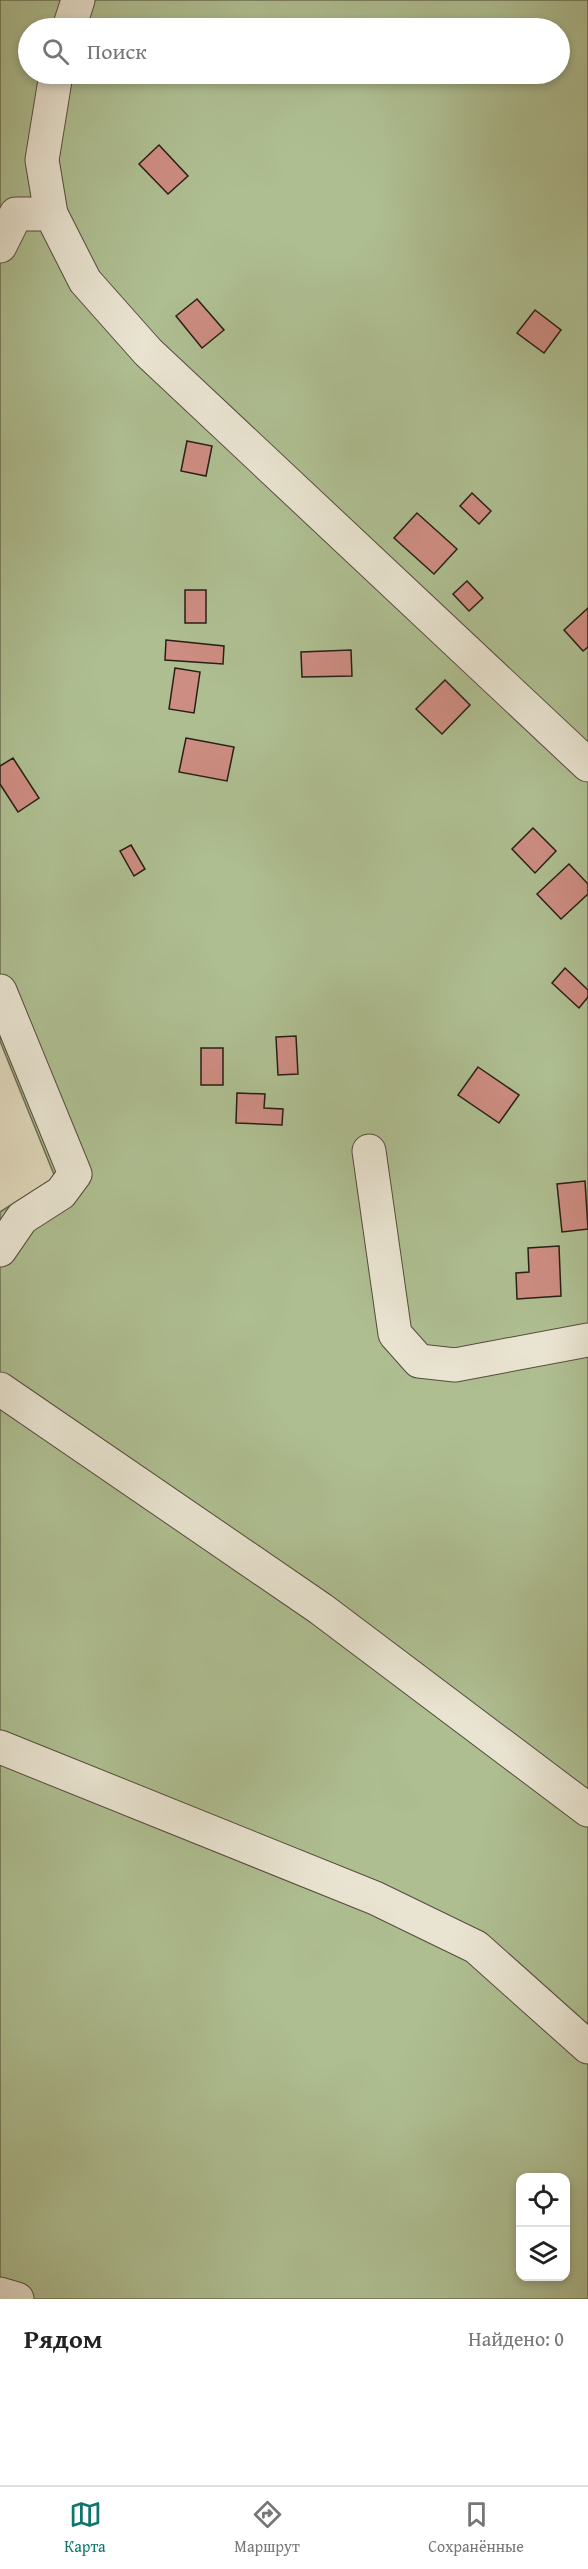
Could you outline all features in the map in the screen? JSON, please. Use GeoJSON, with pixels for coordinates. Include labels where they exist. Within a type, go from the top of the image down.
{"type":"FeatureCollection","features":[{"type":"Feature","properties":{"kind":"street"},"geometry":{"type":"LineString","coordinates":[[72,18],[78,0]]}},
{"type":"Feature","properties":{"kind":"street"},"geometry":{"type":"LineString","coordinates":[[54,84],[42,160],[51,214],[85,281],[148,352],[588,765]]}},
{"type":"Feature","properties":{"kind":"street"},"geometry":{"type":"LineString","coordinates":[[0,246],[16,214],[51,214]]}},
{"type":"Feature","properties":{"kind":"street"},"geometry":{"type":"LineString","coordinates":[[0,991],[75,1174],[61,1193],[22,1218],[0,1250]]}},
{"type":"Feature","properties":{"kind":"street"},"geometry":{"type":"LineString","coordinates":[[369,1151],[394,1334],[418,1361],[456,1365],[588,1340]]}},
{"type":"Feature","properties":{"kind":"street"},"geometry":{"type":"LineString","coordinates":[[0,1389],[321,1609],[588,1810]]}},
{"type":"Feature","properties":{"kind":"street"},"geometry":{"type":"LineString","coordinates":[[0,1747],[375,1898],[476,1947],[588,2048]]}},
{"type":"Feature","properties":{"kind":"street"},"geometry":{"type":"LineString","coordinates":[[0,2294],[17,2299]]}},
{"type":"Feature","properties":{"kind":"green space"},"geometry":{"type":"Polygon","coordinates":[[[0,0],[588,0],[588,2299],[0,2299],[0,1212],[55,1177],[0,1041],[0,0]]]}},
{"type":"Feature","properties":{"kind":"building"},"geometry":{"type":"Polygon","coordinates":[[[159,145],[188,176],[168,194],[139,164],[159,145]]]}},
{"type":"Feature","properties":{"kind":"building"},"geometry":{"type":"Polygon","coordinates":[[[197,299],[224,330],[202,348],[176,316],[197,299]]]}},
{"type":"Feature","properties":{"kind":"building"},"geometry":{"type":"Polygon","coordinates":[[[535,310],[561,330],[544,353],[517,333],[535,310]]]}},
{"type":"Feature","properties":{"kind":"building"},"geometry":{"type":"Polygon","coordinates":[[[187,441],[212,446],[206,476],[181,471],[187,441]]]}},
{"type":"Feature","properties":{"kind":"building"},"geometry":{"type":"Polygon","coordinates":[[[472,493],[491,511],[479,524],[460,506],[472,493]]]}},
{"type":"Feature","properties":{"kind":"building"},"geometry":{"type":"Polygon","coordinates":[[[417,513],[457,549],[434,574],[394,538],[417,513]]]}},
{"type":"Feature","properties":{"kind":"building"},"geometry":{"type":"Polygon","coordinates":[[[467,581],[483,598],[469,611],[453,594],[467,581]]]}},
{"type":"Feature","properties":{"kind":"building"},"geometry":{"type":"Polygon","coordinates":[[[185,590],[206,590],[206,623],[185,623],[185,590]]]}},
{"type":"Feature","properties":{"kind":"building"},"geometry":{"type":"Polygon","coordinates":[[[588,608],[588,647],[583,651],[564,630],[588,608]]]}},
{"type":"Feature","properties":{"kind":"building"},"geometry":{"type":"Polygon","coordinates":[[[166,640],[224,646],[223,664],[165,660],[166,640]]]}},
{"type":"Feature","properties":{"kind":"building"},"geometry":{"type":"Polygon","coordinates":[[[351,650],[352,676],[302,677],[301,652],[351,650]]]}},
{"type":"Feature","properties":{"kind":"building"},"geometry":{"type":"Polygon","coordinates":[[[175,668],[200,672],[194,713],[169,709],[175,668]]]}},
{"type":"Feature","properties":{"kind":"building"},"geometry":{"type":"Polygon","coordinates":[[[445,680],[470,705],[442,734],[416,709],[445,680]]]}},
{"type":"Feature","properties":{"kind":"building"},"geometry":{"type":"Polygon","coordinates":[[[186,738],[234,747],[227,781],[179,772],[186,738]]]}},
{"type":"Feature","properties":{"kind":"building"},"geometry":{"type":"Polygon","coordinates":[[[13,758],[39,798],[18,812],[0,784],[0,766],[13,758]]]}},
{"type":"Feature","properties":{"kind":"building"},"geometry":{"type":"Polygon","coordinates":[[[533,828],[556,851],[535,873],[512,849],[533,828]]]}},
{"type":"Feature","properties":{"kind":"building"},"geometry":{"type":"Polygon","coordinates":[[[131,845],[145,869],[134,876],[120,851],[131,845]]]}},
{"type":"Feature","properties":{"kind":"building"},"geometry":{"type":"Polygon","coordinates":[[[569,864],[588,884],[588,894],[561,919],[537,894],[569,864]]]}},
{"type":"Feature","properties":{"kind":"building"},"geometry":{"type":"Polygon","coordinates":[[[565,968],[588,990],[588,997],[579,1008],[552,983],[565,968]]]}},
{"type":"Feature","properties":{"kind":"building"},"geometry":{"type":"Polygon","coordinates":[[[296,1036],[298,1074],[278,1075],[276,1037],[296,1036]]]}},
{"type":"Feature","properties":{"kind":"building"},"geometry":{"type":"Polygon","coordinates":[[[201,1048],[223,1048],[223,1085],[201,1085],[201,1048]]]}},
{"type":"Feature","properties":{"kind":"building"},"geometry":{"type":"Polygon","coordinates":[[[478,1067],[519,1095],[499,1123],[458,1095],[478,1067]]]}},
{"type":"Feature","properties":{"kind":"building"},"geometry":{"type":"Polygon","coordinates":[[[237,1093],[265,1094],[264,1108],[283,1109],[282,1125],[236,1123],[237,1093]]]}},
{"type":"Feature","properties":{"kind":"building"},"geometry":{"type":"Polygon","coordinates":[[[585,1181],[588,1229],[562,1232],[557,1184],[585,1181]]]}},
{"type":"Feature","properties":{"kind":"building"},"geometry":{"type":"Polygon","coordinates":[[[559,1246],[561,1296],[517,1299],[516,1273],[529,1272],[528,1248],[559,1246]]]}}]}
